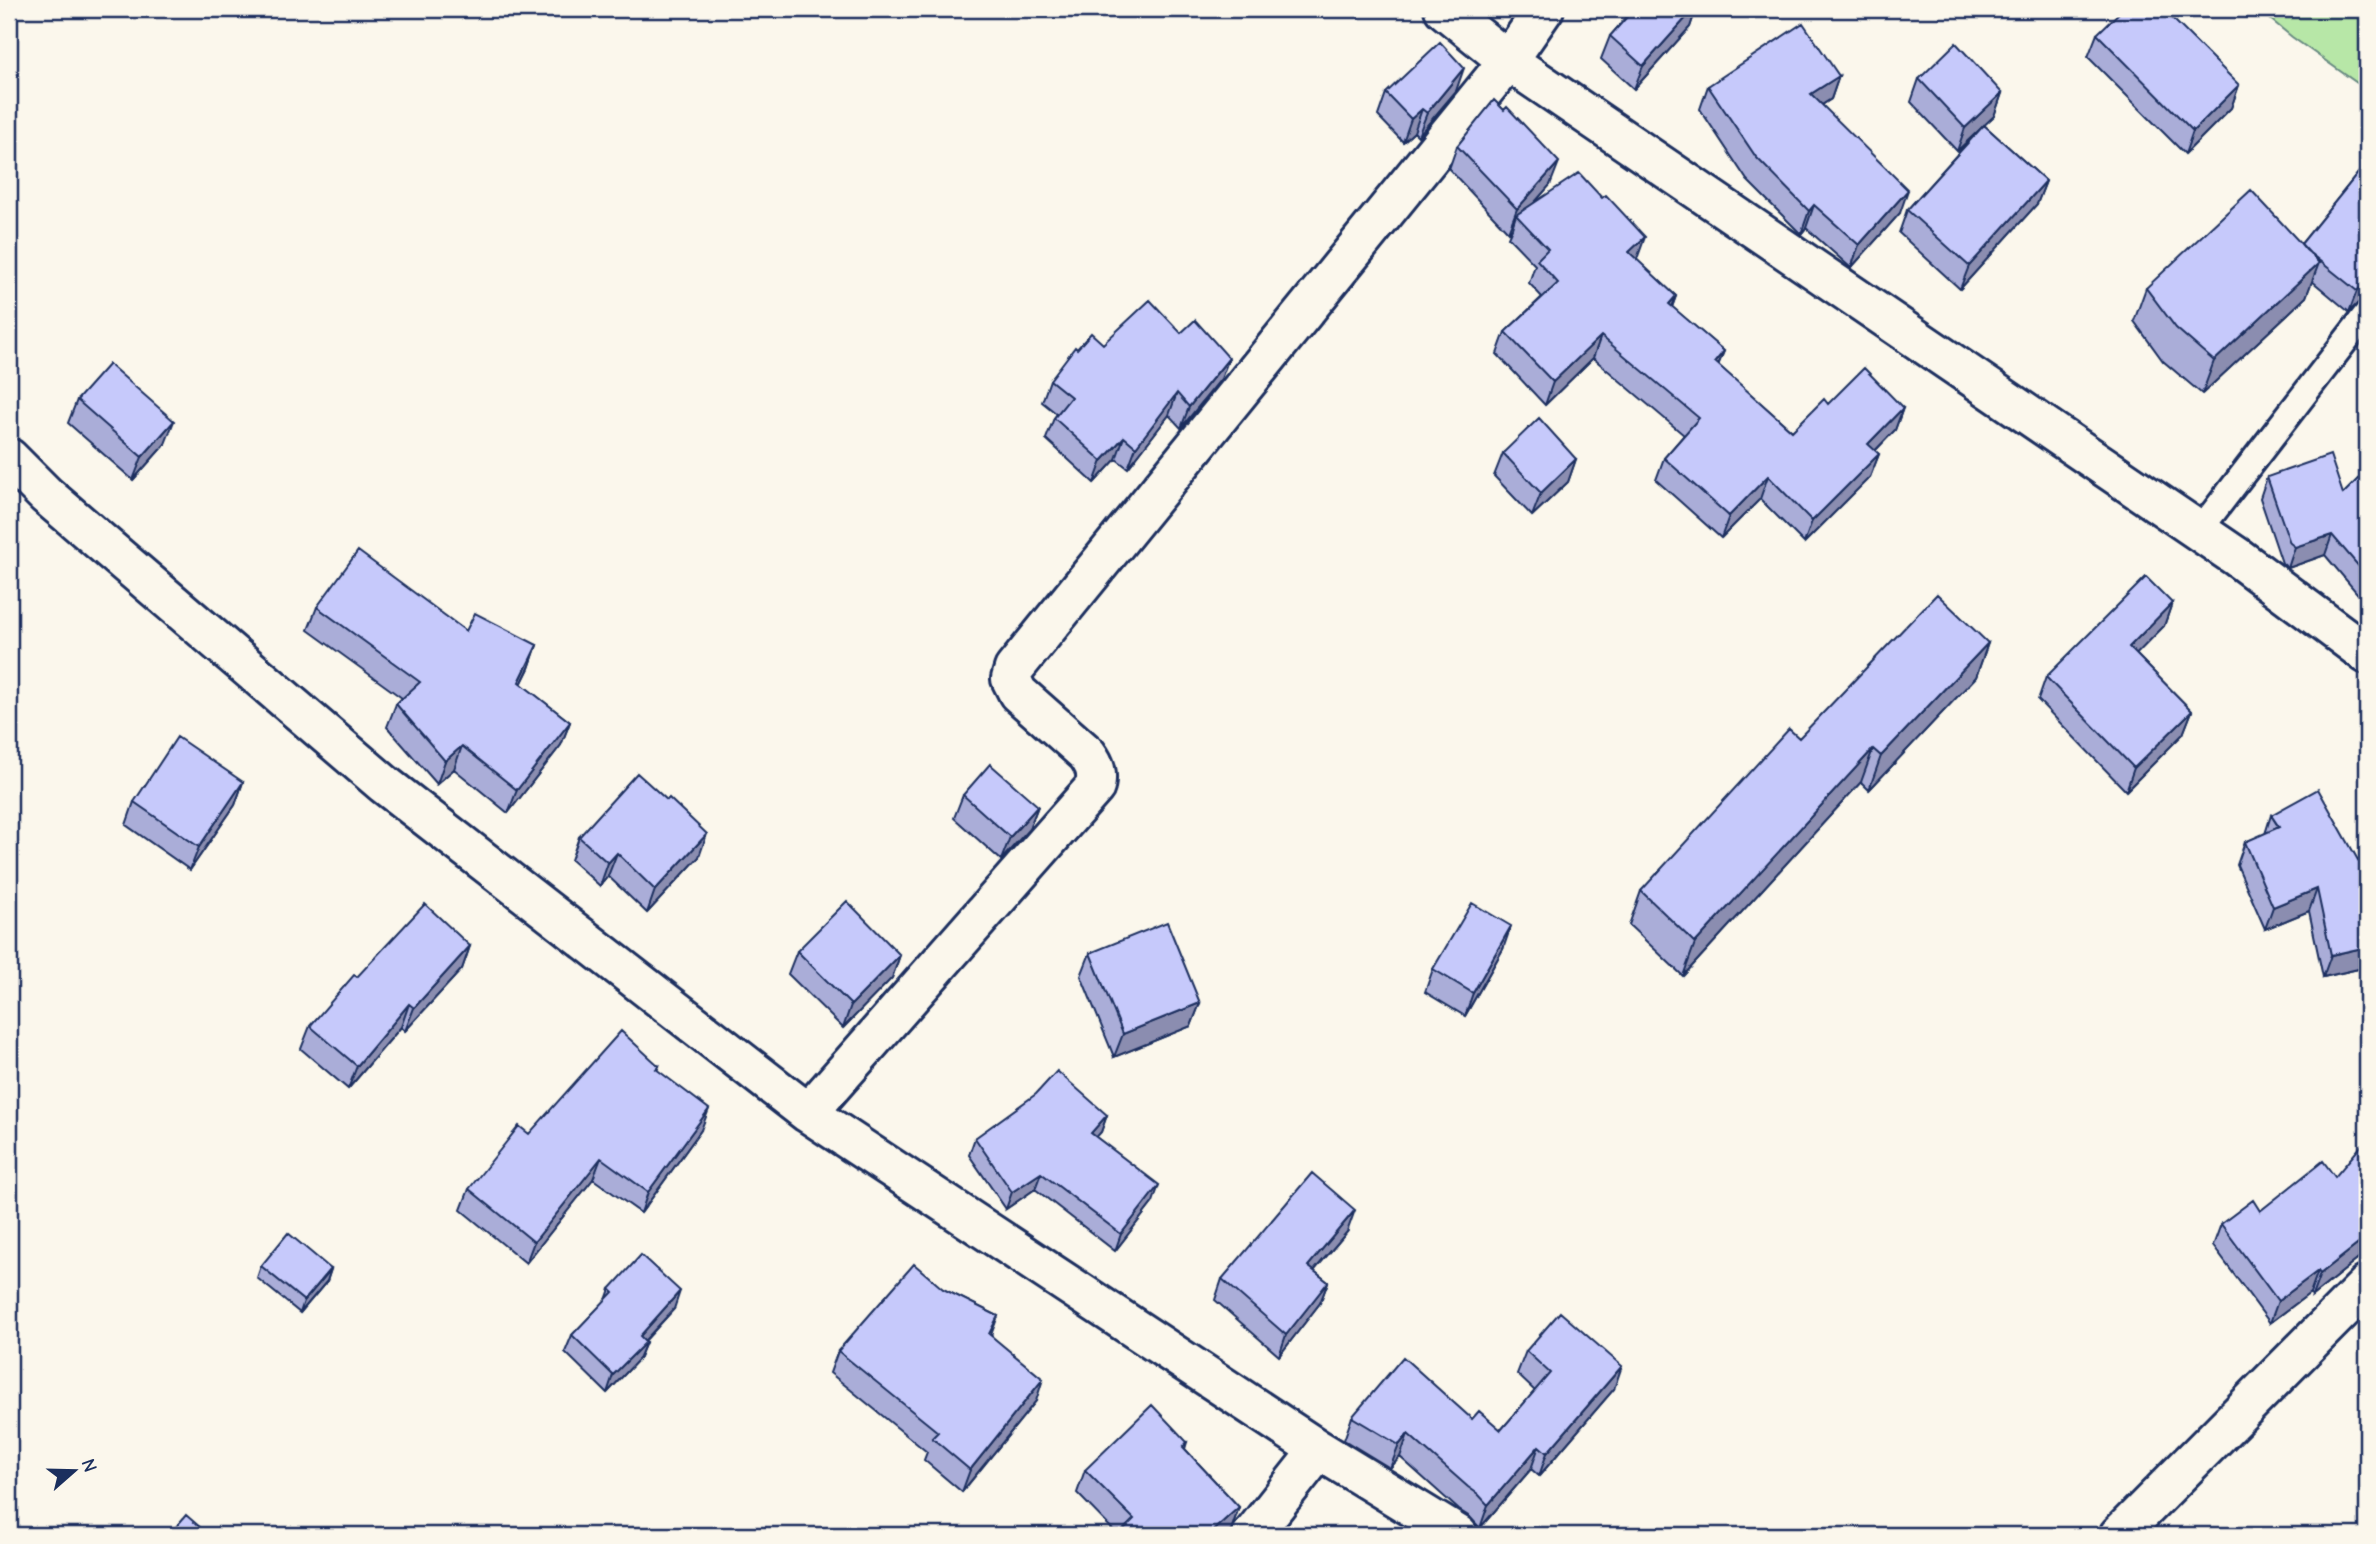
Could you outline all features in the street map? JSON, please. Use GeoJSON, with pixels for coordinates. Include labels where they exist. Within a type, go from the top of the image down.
{"type":"FeatureCollection","features":[{"type":"Feature","properties":{"kind":"street"},"geometry":{"type":"LineString","coordinates":[[1444,9],[1508,61],[2199,531],[2367,654]]}},
{"type":"Feature","properties":{"kind":"street"},"geometry":{"type":"LineString","coordinates":[[808,1113],[1095,787],[1095,765],[1087,754],[1018,693],[1011,679],[1014,669],[1508,61],[1544,9]]}},
{"type":"Feature","properties":{"kind":"street"},"geometry":{"type":"LineString","coordinates":[[9,458],[46,495],[384,784],[808,1113],[1319,1450],[1458,1535]]}},
{"type":"Feature","properties":{"kind":"street"},"geometry":{"type":"LineString","coordinates":[[2119,1535],[2367,1285]]}},
{"type":"Feature","properties":{"kind":"street"},"geometry":{"type":"LineString","coordinates":[[1252,1535],[1319,1450]]}},
{"type":"Feature","properties":{"kind":"lane"},"geometry":{"type":"LineString","coordinates":[[2199,531],[2367,313]]}},
{"type":"Feature","properties":{"kind":"green space"},"geometry":{"type":"Polygon","coordinates":[[[2258,9],[2367,9],[2367,90],[2292,37],[2258,9]]]}},
{"type":"Feature","properties":{"kind":"building"},"geometry":{"type":"Polygon","coordinates":[[[1634,9],[1694,9],[1643,66],[1610,36],[1634,9]]]}},
{"type":"Feature","properties":{"kind":"building"},"geometry":{"type":"Polygon","coordinates":[[[2123,9],[2163,9],[2239,85],[2193,131],[2097,34],[2123,9]]]}},
{"type":"Feature","properties":{"kind":"building"},"geometry":{"type":"Polygon","coordinates":[[[1803,23],[1839,76],[1811,94],[1908,190],[1859,245],[1814,205],[1809,211],[1756,157],[1708,86],[1803,23]]]}},
{"type":"Feature","properties":{"kind":"building"},"geometry":{"type":"Polygon","coordinates":[[[1440,42],[1464,68],[1427,113],[1422,109],[1411,119],[1386,93],[1440,42]]]}},
{"type":"Feature","properties":{"kind":"building"},"geometry":{"type":"Polygon","coordinates":[[[1956,43],[2002,93],[1965,128],[1919,79],[1956,43]]]}},
{"type":"Feature","properties":{"kind":"building"},"geometry":{"type":"Polygon","coordinates":[[[1494,100],[1504,110],[1507,107],[1559,162],[1517,209],[1457,146],[1494,100]]]}},
{"type":"Feature","properties":{"kind":"building"},"geometry":{"type":"Polygon","coordinates":[[[1984,125],[2046,181],[1969,266],[1907,210],[1984,125]]]}},
{"type":"Feature","properties":{"kind":"building"},"geometry":{"type":"Polygon","coordinates":[[[2367,162],[2367,281],[2357,291],[2301,244],[2367,162]]]}},
{"type":"Feature","properties":{"kind":"building"},"geometry":{"type":"Polygon","coordinates":[[[1579,173],[1602,198],[1606,195],[1645,237],[1629,252],[1676,296],[1669,304],[1724,351],[1715,362],[1792,431],[1824,399],[1828,404],[1864,368],[1903,408],[1868,444],[1879,454],[1812,521],[1768,476],[1729,516],[1664,458],[1699,418],[1601,336],[1553,382],[1505,332],[1558,283],[1537,260],[1548,249],[1516,215],[1579,173]]]}},
{"type":"Feature","properties":{"kind":"building"},"geometry":{"type":"Polygon","coordinates":[[[2251,190],[2319,263],[2214,361],[2176,328],[2146,288],[2251,190]]]}},
{"type":"Feature","properties":{"kind":"building"},"geometry":{"type":"Polygon","coordinates":[[[1150,300],[1181,333],[1195,320],[1229,358],[1189,407],[1177,393],[1136,447],[1124,437],[1102,461],[1054,418],[1071,397],[1050,380],[1075,347],[1077,349],[1091,333],[1103,344],[1150,300]]]}},
{"type":"Feature","properties":{"kind":"building"},"geometry":{"type":"Polygon","coordinates":[[[109,364],[174,421],[142,457],[77,400],[109,364]]]}},
{"type":"Feature","properties":{"kind":"building"},"geometry":{"type":"Polygon","coordinates":[[[1539,418],[1576,459],[1541,493],[1503,453],[1539,418]]]}},
{"type":"Feature","properties":{"kind":"building"},"geometry":{"type":"Polygon","coordinates":[[[2330,455],[2343,494],[2367,470],[2367,576],[2332,535],[2295,547],[2290,543],[2267,477],[2330,455]]]}},
{"type":"Feature","properties":{"kind":"building"},"geometry":{"type":"Polygon","coordinates":[[[358,551],[466,631],[475,613],[537,645],[519,682],[570,722],[517,790],[462,746],[445,761],[396,704],[420,682],[317,607],[358,551]]]}},
{"type":"Feature","properties":{"kind":"building"},"geometry":{"type":"Polygon","coordinates":[[[2146,577],[2172,603],[2129,647],[2192,711],[2134,768],[2046,677],[2146,577]]]}},
{"type":"Feature","properties":{"kind":"building"},"geometry":{"type":"Polygon","coordinates":[[[1937,594],[1988,643],[1881,756],[1873,749],[1695,943],[1641,891],[1789,729],[1799,738],[1937,594]]]}},
{"type":"Feature","properties":{"kind":"building"},"geometry":{"type":"Polygon","coordinates":[[[177,737],[243,782],[199,847],[134,802],[177,737]]]}},
{"type":"Feature","properties":{"kind":"building"},"geometry":{"type":"Polygon","coordinates":[[[990,764],[1038,806],[1010,837],[963,795],[990,764]]]}},
{"type":"Feature","properties":{"kind":"building"},"geometry":{"type":"Polygon","coordinates":[[[637,773],[667,800],[669,798],[707,834],[655,890],[617,853],[608,863],[579,837],[637,773]]]}},
{"type":"Feature","properties":{"kind":"building"},"geometry":{"type":"Polygon","coordinates":[[[2318,789],[2358,860],[2367,851],[2367,947],[2331,955],[2317,889],[2273,907],[2245,842],[2279,827],[2271,815],[2318,789]]]}},
{"type":"Feature","properties":{"kind":"building"},"geometry":{"type":"Polygon","coordinates":[[[847,901],[900,955],[851,1005],[797,951],[847,901]]]}},
{"type":"Feature","properties":{"kind":"building"},"geometry":{"type":"Polygon","coordinates":[[[1472,903],[1511,926],[1473,993],[1433,969],[1472,903]]]}},
{"type":"Feature","properties":{"kind":"building"},"geometry":{"type":"Polygon","coordinates":[[[425,904],[470,946],[414,1008],[409,1004],[357,1066],[310,1026],[354,975],[357,977],[425,904]]]}},
{"type":"Feature","properties":{"kind":"building"},"geometry":{"type":"Polygon","coordinates":[[[1167,922],[1200,1003],[1123,1034],[1090,953],[1167,922]]]}},
{"type":"Feature","properties":{"kind":"building"},"geometry":{"type":"Polygon","coordinates":[[[621,1031],[659,1066],[656,1069],[709,1109],[648,1192],[601,1158],[534,1242],[469,1189],[519,1126],[529,1134],[621,1031]]]}},
{"type":"Feature","properties":{"kind":"building"},"geometry":{"type":"Polygon","coordinates":[[[1057,1071],[1107,1115],[1091,1133],[1159,1185],[1121,1234],[1041,1173],[1012,1192],[975,1138],[1036,1094],[1057,1071]]]}},
{"type":"Feature","properties":{"kind":"building"},"geometry":{"type":"Polygon","coordinates":[[[2367,1139],[2367,1211],[2364,1214],[2367,1218],[2367,1237],[2320,1274],[2318,1271],[2278,1301],[2221,1224],[2253,1200],[2260,1211],[2323,1161],[2335,1177],[2367,1139]]]}},
{"type":"Feature","properties":{"kind":"building"},"geometry":{"type":"Polygon","coordinates":[[[1312,1173],[1355,1210],[1308,1266],[1328,1282],[1286,1335],[1222,1279],[1312,1173]]]}},
{"type":"Feature","properties":{"kind":"building"},"geometry":{"type":"Polygon","coordinates":[[[288,1233],[331,1269],[304,1301],[261,1266],[288,1233]]]}},
{"type":"Feature","properties":{"kind":"building"},"geometry":{"type":"Polygon","coordinates":[[[641,1255],[680,1291],[640,1336],[646,1342],[613,1375],[572,1335],[613,1292],[610,1289],[641,1255]]]}},
{"type":"Feature","properties":{"kind":"building"},"geometry":{"type":"Polygon","coordinates":[[[914,1264],[943,1289],[998,1316],[989,1334],[1043,1379],[970,1470],[932,1438],[938,1432],[838,1351],[914,1264]]]}},
{"type":"Feature","properties":{"kind":"building"},"geometry":{"type":"Polygon","coordinates":[[[1560,1312],[1622,1366],[1547,1453],[1539,1446],[1488,1505],[1408,1434],[1399,1445],[1352,1417],[1403,1357],[1472,1419],[1479,1411],[1501,1430],[1550,1373],[1526,1351],[1560,1312]]]}},
{"type":"Feature","properties":{"kind":"building"},"geometry":{"type":"Polygon","coordinates":[[[1152,1405],[1187,1442],[1183,1447],[1239,1507],[1208,1535],[1203,1531],[1198,1535],[1118,1535],[1134,1519],[1085,1470],[1152,1405]]]}},
{"type":"Feature","properties":{"kind":"building"},"geometry":{"type":"Polygon","coordinates":[[[186,1515],[209,1535],[169,1535],[186,1515]]]}}]}
